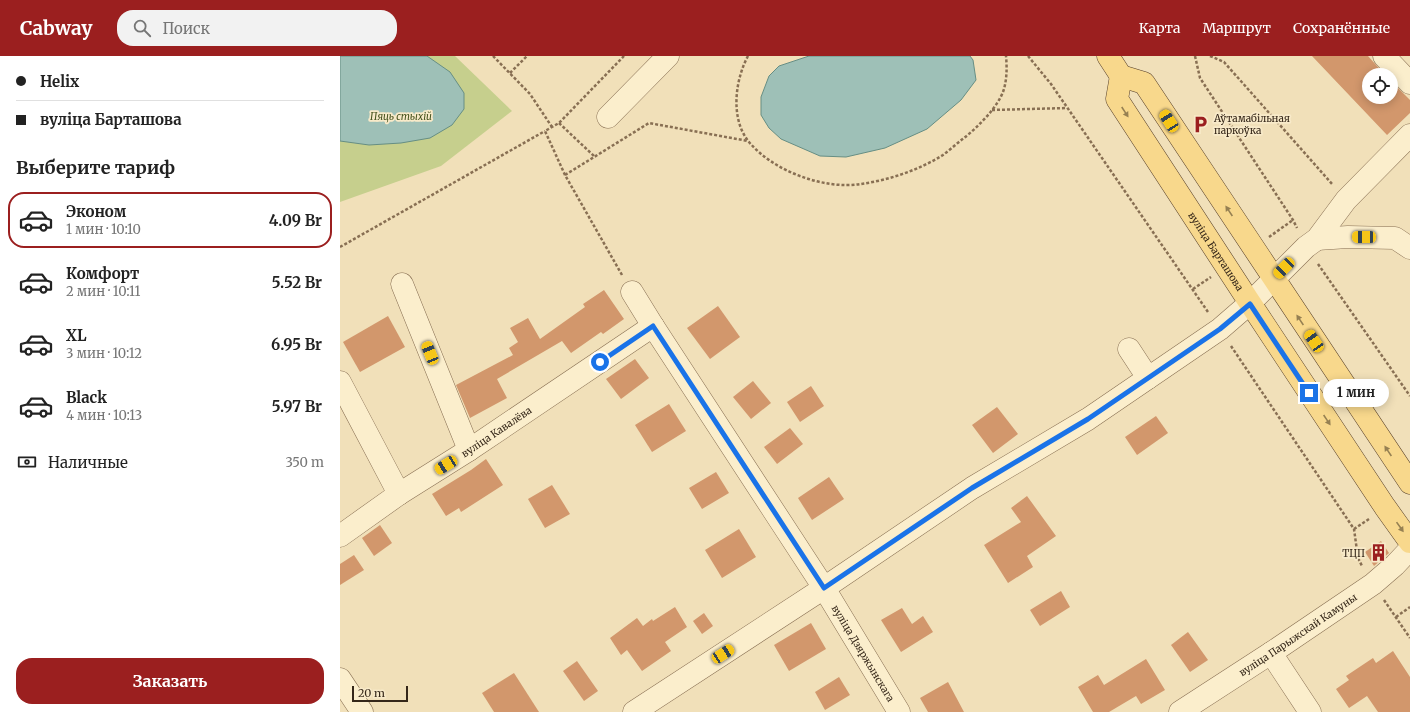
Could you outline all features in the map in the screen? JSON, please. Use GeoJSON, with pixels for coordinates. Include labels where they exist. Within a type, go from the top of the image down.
{"type":"FeatureCollection","features":[{"type":"Feature","properties":{"kind":"main road"},"geometry":{"type":"LineString","coordinates":[[1108,56],[1121,76],[1144,83],[1410,483]]}},
{"type":"Feature","properties":{"kind":"main road","name":"вуліца Барташова"},"geometry":{"type":"LineString","coordinates":[[1121,76],[1117,99],[1250,304],[1410,542]]}},
{"type":"Feature","properties":{"kind":"street"},"geometry":{"type":"LineString","coordinates":[[608,117],[668,56]]}},
{"type":"Feature","properties":{"kind":"street"},"geometry":{"type":"LineString","coordinates":[[1384,56],[1410,83]]}},
{"type":"Feature","properties":{"kind":"street"},"geometry":{"type":"LineString","coordinates":[[634,712],[824,588],[972,488],[1088,419],[1220,329],[1250,304],[1306,247],[1316,240],[1346,200],[1410,135]]}},
{"type":"Feature","properties":{"kind":"street"},"geometry":{"type":"LineString","coordinates":[[1316,240],[1348,237],[1395,238],[1410,248]]}},
{"type":"Feature","properties":{"kind":"street"},"geometry":{"type":"LineString","coordinates":[[402,284],[469,450]]}},
{"type":"Feature","properties":{"kind":"street","name":"вуліца Дзяржынскага"},"geometry":{"type":"LineString","coordinates":[[632,292],[824,588],[899,712]]}},
{"type":"Feature","properties":{"kind":"street","name":"вуліца Кавалёва"},"geometry":{"type":"LineString","coordinates":[[340,536],[399,494],[469,450],[653,326]]}},
{"type":"Feature","properties":{"kind":"street"},"geometry":{"type":"LineString","coordinates":[[1129,349],[1148,378]]}},
{"type":"Feature","properties":{"kind":"street"},"geometry":{"type":"LineString","coordinates":[[340,382],[399,494]]}},
{"type":"Feature","properties":{"kind":"street","name":"вуліца Парыжскай Камуны"},"geometry":{"type":"LineString","coordinates":[[1180,712],[1373,584],[1395,565],[1410,549]]}},
{"type":"Feature","properties":{"kind":"street"},"geometry":{"type":"LineString","coordinates":[[1271,653],[1310,712]]}},
{"type":"Feature","properties":{"kind":"street"},"geometry":{"type":"LineString","coordinates":[[340,679],[362,712]]}},
{"type":"Feature","properties":{"kind":"path"},"geometry":{"type":"LineString","coordinates":[[493,56],[530,94],[552,127]]}},
{"type":"Feature","properties":{"kind":"path"},"geometry":{"type":"LineString","coordinates":[[510,73],[527,56]]}},
{"type":"Feature","properties":{"kind":"path"},"geometry":{"type":"LineString","coordinates":[[340,247],[558,123],[624,56]]}},
{"type":"Feature","properties":{"kind":"path"},"geometry":{"type":"LineString","coordinates":[[748,56],[742,66],[736,108],[741,126],[748,141],[770,161],[790,172],[813,180],[838,185],[860,184],[889,178],[917,168],[944,154],[972,131],[992,110],[1004,90],[1007,70],[1006,56]]}},
{"type":"Feature","properties":{"kind":"path"},"geometry":{"type":"LineString","coordinates":[[1028,56],[1051,84],[1193,289],[1354,529],[1358,558],[1365,571]]}},
{"type":"Feature","properties":{"kind":"path"},"geometry":{"type":"LineString","coordinates":[[1210,56],[1224,62],[1346,200]]}},
{"type":"Feature","properties":{"kind":"path"},"geometry":{"type":"LineString","coordinates":[[992,110],[1067,108]]}},
{"type":"Feature","properties":{"kind":"path"},"geometry":{"type":"LineString","coordinates":[[558,123],[595,157]]}},
{"type":"Feature","properties":{"kind":"path"},"geometry":{"type":"LineString","coordinates":[[565,175],[649,123],[748,141]]}},
{"type":"Feature","properties":{"kind":"path"},"geometry":{"type":"LineString","coordinates":[[545,131],[565,175],[632,292]]}},
{"type":"Feature","properties":{"kind":"path"},"geometry":{"type":"LineString","coordinates":[[1268,237],[1293,220]]}},
{"type":"Feature","properties":{"kind":"path"},"geometry":{"type":"LineString","coordinates":[[1193,289],[1216,274]]}},
{"type":"Feature","properties":{"kind":"path"},"geometry":{"type":"LineString","coordinates":[[1354,529],[1370,518]]}},
{"type":"Feature","properties":{"kind":"path"},"geometry":{"type":"LineString","coordinates":[[1382,598],[1410,638]]}},
{"type":"Feature","properties":{"kind":"path"},"geometry":{"type":"LineString","coordinates":[[1396,617],[1410,607]]}},
{"type":"Feature","properties":{"kind":"green space","name":"Пяць стыхій"},"geometry":{"type":"Polygon","coordinates":[[[340,56],[455,56],[512,111],[441,166],[340,202],[340,56]]]}},
{"type":"Feature","properties":{"kind":"water"},"geometry":{"type":"Polygon","coordinates":[[[340,56],[427,56],[450,72],[464,93],[464,109],[452,125],[430,138],[401,143],[369,145],[340,141],[340,56]]]}},
{"type":"Feature","properties":{"kind":"water"},"geometry":{"type":"Polygon","coordinates":[[[809,56],[970,56],[973,60],[976,80],[961,100],[927,129],[885,148],[846,157],[820,156],[781,139],[769,128],[761,115],[761,97],[769,76],[779,66],[809,56]]]}},
{"type":"Feature","properties":{"kind":"building"},"geometry":{"type":"Polygon","coordinates":[[[1312,56],[1368,56],[1379,68],[1362,68],[1362,104],[1398,104],[1398,88],[1410,100],[1410,113],[1387,135],[1312,56]]]}},
{"type":"Feature","properties":{"kind":"building"},"geometry":{"type":"Polygon","coordinates":[[[604,290],[624,319],[603,334],[601,332],[571,353],[562,341],[497,379],[507,398],[470,418],[456,385],[513,355],[509,348],[518,342],[510,328],[528,318],[540,339],[585,307],[583,304],[604,290]]]}},
{"type":"Feature","properties":{"kind":"building"},"geometry":{"type":"Polygon","coordinates":[[[718,306],[740,337],[710,359],[687,328],[718,306]]]}},
{"type":"Feature","properties":{"kind":"building"},"geometry":{"type":"Polygon","coordinates":[[[388,316],[405,347],[360,372],[343,342],[388,316]]]}},
{"type":"Feature","properties":{"kind":"building"},"geometry":{"type":"Polygon","coordinates":[[[635,359],[649,378],[621,399],[606,379],[635,359]]]}},
{"type":"Feature","properties":{"kind":"building"},"geometry":{"type":"Polygon","coordinates":[[[753,381],[771,403],[751,419],[733,397],[753,381]]]}},
{"type":"Feature","properties":{"kind":"building"},"geometry":{"type":"Polygon","coordinates":[[[811,386],[824,406],[800,422],[787,402],[811,386]]]}},
{"type":"Feature","properties":{"kind":"building"},"geometry":{"type":"Polygon","coordinates":[[[669,404],[686,431],[652,452],[635,425],[669,404]]]}},
{"type":"Feature","properties":{"kind":"building"},"geometry":{"type":"Polygon","coordinates":[[[997,407],[1018,434],[993,453],[972,425],[997,407]]]}},
{"type":"Feature","properties":{"kind":"building"},"geometry":{"type":"Polygon","coordinates":[[[1156,416],[1168,433],[1137,455],[1125,437],[1156,416]]]}},
{"type":"Feature","properties":{"kind":"building"},"geometry":{"type":"Polygon","coordinates":[[[790,428],[803,444],[777,464],[764,447],[790,428]]]}},
{"type":"Feature","properties":{"kind":"building"},"geometry":{"type":"Polygon","coordinates":[[[486,459],[503,485],[461,512],[459,508],[446,516],[432,494],[486,459]]]}},
{"type":"Feature","properties":{"kind":"building"},"geometry":{"type":"Polygon","coordinates":[[[716,472],[729,493],[702,509],[689,488],[716,472]]]}},
{"type":"Feature","properties":{"kind":"building"},"geometry":{"type":"Polygon","coordinates":[[[829,477],[844,499],[812,520],[798,498],[829,477]]]}},
{"type":"Feature","properties":{"kind":"building"},"geometry":{"type":"Polygon","coordinates":[[[552,485],[570,514],[545,528],[528,499],[552,485]]]}},
{"type":"Feature","properties":{"kind":"building"},"geometry":{"type":"Polygon","coordinates":[[[1027,496],[1056,536],[1027,556],[1033,567],[1008,583],[984,545],[1021,522],[1011,508],[1027,496]]]}},
{"type":"Feature","properties":{"kind":"building"},"geometry":{"type":"Polygon","coordinates":[[[380,525],[392,543],[374,556],[362,538],[380,525]]]}},
{"type":"Feature","properties":{"kind":"building"},"geometry":{"type":"Polygon","coordinates":[[[739,529],[756,557],[722,578],[705,550],[739,529]]]}},
{"type":"Feature","properties":{"kind":"building","name":"ТЦП"},"geometry":{"type":"Polygon","coordinates":[[[1381,541],[1389,553],[1374,566],[1365,552],[1381,541]]]}},
{"type":"Feature","properties":{"kind":"building"},"geometry":{"type":"Polygon","coordinates":[[[354,555],[364,570],[340,585],[340,564],[354,555]]]}},
{"type":"Feature","properties":{"kind":"building"},"geometry":{"type":"Polygon","coordinates":[[[1061,591],[1070,607],[1040,626],[1030,610],[1061,591]]]}},
{"type":"Feature","properties":{"kind":"building"},"geometry":{"type":"Polygon","coordinates":[[[675,607],[687,627],[665,642],[671,651],[642,671],[627,650],[621,655],[610,638],[637,618],[643,626],[652,619],[653,621],[675,607]]]}},
{"type":"Feature","properties":{"kind":"building"},"geometry":{"type":"Polygon","coordinates":[[[902,608],[912,624],[923,616],[933,632],[901,652],[881,620],[902,608]]]}},
{"type":"Feature","properties":{"kind":"building"},"geometry":{"type":"Polygon","coordinates":[[[704,613],[713,626],[702,634],[693,621],[704,613]]]}},
{"type":"Feature","properties":{"kind":"building"},"geometry":{"type":"Polygon","coordinates":[[[811,623],[826,649],[789,671],[774,645],[811,623]]]}},
{"type":"Feature","properties":{"kind":"building"},"geometry":{"type":"Polygon","coordinates":[[[1188,632],[1208,660],[1190,672],[1171,645],[1188,632]]]}},
{"type":"Feature","properties":{"kind":"building"},"geometry":{"type":"Polygon","coordinates":[[[1393,651],[1410,677],[1410,712],[1378,712],[1367,696],[1349,708],[1336,689],[1349,680],[1346,676],[1373,658],[1376,663],[1393,651]]]}},
{"type":"Feature","properties":{"kind":"building"},"geometry":{"type":"Polygon","coordinates":[[[1146,659],[1165,690],[1141,704],[1136,696],[1109,712],[1093,712],[1078,687],[1098,675],[1104,685],[1146,659]]]}},
{"type":"Feature","properties":{"kind":"building"},"geometry":{"type":"Polygon","coordinates":[[[577,661],[598,691],[584,701],[563,671],[577,661]]]}},
{"type":"Feature","properties":{"kind":"building"},"geometry":{"type":"Polygon","coordinates":[[[514,673],[539,712],[494,712],[482,693],[514,673]]]}},
{"type":"Feature","properties":{"kind":"building"},"geometry":{"type":"Polygon","coordinates":[[[839,677],[850,695],[825,710],[815,692],[839,677]]]}},
{"type":"Feature","properties":{"kind":"building"},"geometry":{"type":"Polygon","coordinates":[[[948,682],[964,712],[928,712],[920,698],[948,682]]]}},
{"type":"Feature","properties":{"kind":"place","name":"Аўтамабільная паркоўка"},"geometry":{"type":"Point","coordinates":[1201,124]}},
{"type":"Feature","properties":{"kind":"place","name":"ТЦП"},"geometry":{"type":"Point","coordinates":[1378,553]}},
{"type":"Feature","properties":{"kind":"route"},"geometry":{"type":"LineString","coordinates":[[600,362],[653,326],[824,588],[972,488],[1088,419],[1220,329],[1250,304],[1309,393]]}}]}
